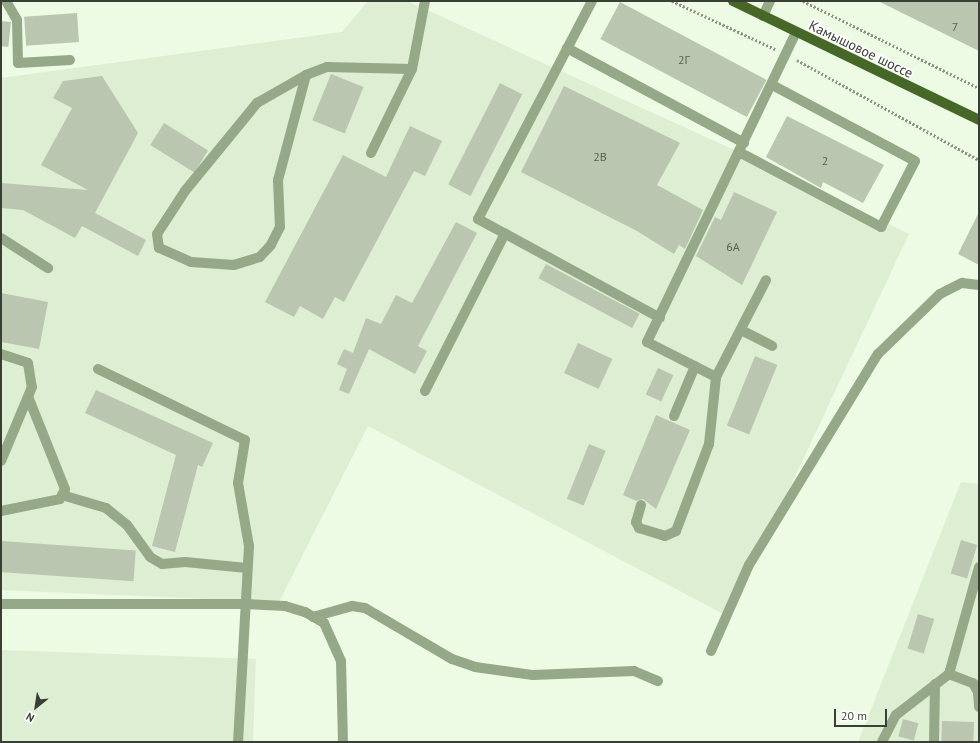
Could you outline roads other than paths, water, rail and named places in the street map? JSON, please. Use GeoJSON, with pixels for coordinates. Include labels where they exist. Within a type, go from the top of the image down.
{"type":"FeatureCollection","features":[{"type":"Feature","properties":{"kind":"main road","name":"Камышовое шоссе"},"geometry":{"type":"LineString","coordinates":[[732,1],[796,33],[978,118]]}},
{"type":"Feature","properties":{"kind":"lane"},"geometry":{"type":"LineString","coordinates":[[6,1],[17,20],[18,63],[70,60]]}},
{"type":"Feature","properties":{"kind":"lane"},"geometry":{"type":"LineString","coordinates":[[371,153],[412,69],[425,1]]}},
{"type":"Feature","properties":{"kind":"lane"},"geometry":{"type":"LineString","coordinates":[[592,1],[478,219],[660,318]]}},
{"type":"Feature","properties":{"kind":"lane"},"geometry":{"type":"LineString","coordinates":[[763,16],[770,1]]}},
{"type":"Feature","properties":{"kind":"lane"},"geometry":{"type":"LineString","coordinates":[[716,377],[647,342],[660,318],[796,33]]}},
{"type":"Feature","properties":{"kind":"lane"},"geometry":{"type":"LineString","coordinates":[[567,48],[881,227],[915,161],[772,85]]}},
{"type":"Feature","properties":{"kind":"lane"},"geometry":{"type":"LineString","coordinates":[[306,75],[278,180],[280,227],[271,245],[260,257],[234,265],[191,262],[159,248],[157,234],[185,191],[257,103],[306,75],[327,67],[412,69]]}},
{"type":"Feature","properties":{"kind":"lane"},"geometry":{"type":"LineString","coordinates":[[425,391],[505,234]]}},
{"type":"Feature","properties":{"kind":"lane"},"geometry":{"type":"LineString","coordinates":[[1,238],[48,268]]}},
{"type":"Feature","properties":{"kind":"lane"},"geometry":{"type":"LineString","coordinates":[[641,505],[636,522],[638,528],[665,536],[676,531],[709,444],[716,377],[766,280]]}},
{"type":"Feature","properties":{"kind":"lane"},"geometry":{"type":"LineString","coordinates":[[711,651],[749,566],[878,354],[940,294],[962,283],[979,285]]}},
{"type":"Feature","properties":{"kind":"lane"},"geometry":{"type":"LineString","coordinates":[[741,330],[772,346]]}},
{"type":"Feature","properties":{"kind":"lane"},"geometry":{"type":"LineString","coordinates":[[1,354],[28,363],[32,387],[29,399],[1,461]]}},
{"type":"Feature","properties":{"kind":"lane"},"geometry":{"type":"LineString","coordinates":[[674,416],[696,366]]}},
{"type":"Feature","properties":{"kind":"lane"},"geometry":{"type":"LineString","coordinates":[[98,369],[246,440],[238,482],[249,546],[243,604],[238,742]]}},
{"type":"Feature","properties":{"kind":"lane"},"geometry":{"type":"LineString","coordinates":[[1,511],[60,499],[62,495],[64,482],[29,399]]}},
{"type":"Feature","properties":{"kind":"lane"},"geometry":{"type":"LineString","coordinates":[[62,495],[106,508],[127,526],[150,558],[162,564],[184,562],[247,568]]}},
{"type":"Feature","properties":{"kind":"lane"},"geometry":{"type":"LineString","coordinates":[[882,742],[896,715],[949,674],[979,567]]}},
{"type":"Feature","properties":{"kind":"lane"},"geometry":{"type":"LineString","coordinates":[[1,604],[243,604],[285,606],[313,617],[327,629],[341,661],[343,742]]}},
{"type":"Feature","properties":{"kind":"lane"},"geometry":{"type":"LineString","coordinates":[[313,617],[352,606],[365,608],[452,659],[475,666],[533,675],[634,671],[658,681]]}},
{"type":"Feature","properties":{"kind":"lane"},"geometry":{"type":"LineString","coordinates":[[949,674],[973,682],[978,692],[979,707]]}},
{"type":"Feature","properties":{"kind":"lane"},"geometry":{"type":"LineString","coordinates":[[934,742],[935,684]]}}]}
